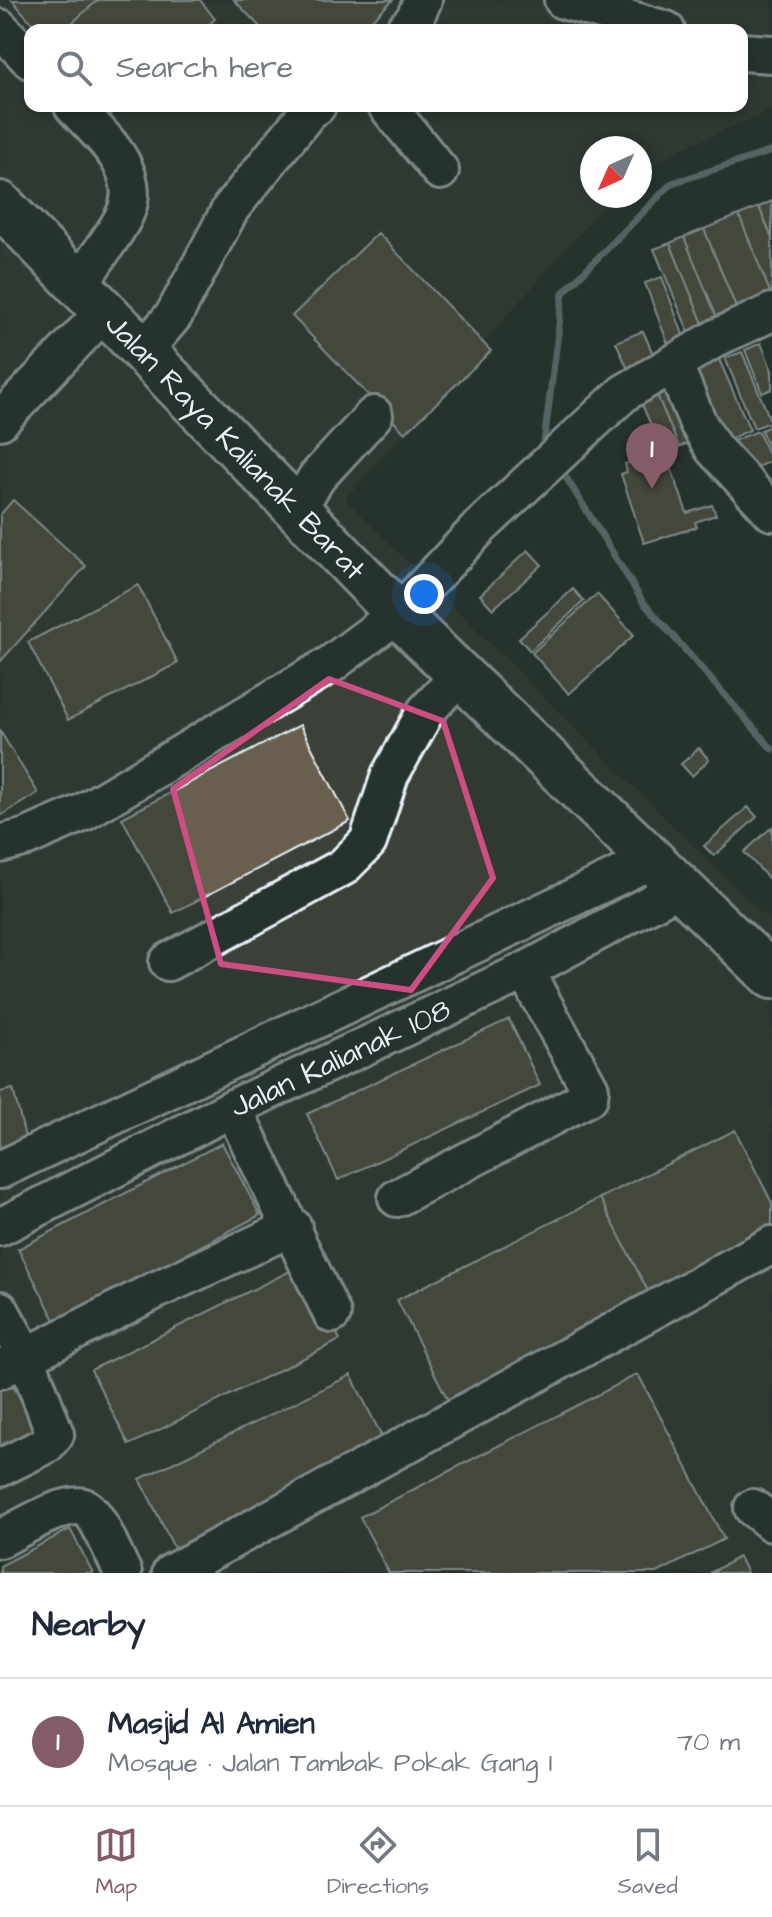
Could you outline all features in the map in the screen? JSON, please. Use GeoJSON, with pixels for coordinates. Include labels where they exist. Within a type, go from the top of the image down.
{"type":"FeatureCollection","features":[{"type":"Feature","properties":{"kind":"highway","name":"Jalan Raya Kalianak Barat"},"geometry":{"type":"LineString","coordinates":[[0,204],[399,613],[772,976]]}},
{"type":"Feature","properties":{"kind":"street"},"geometry":{"type":"LineString","coordinates":[[410,24],[423,0]]}},
{"type":"Feature","properties":{"kind":"street"},"geometry":{"type":"LineString","coordinates":[[563,0],[645,24]]}},
{"type":"Feature","properties":{"kind":"street"},"geometry":{"type":"LineString","coordinates":[[0,28],[24,54]]}},
{"type":"Feature","properties":{"kind":"street"},"geometry":{"type":"LineString","coordinates":[[748,52],[772,54]]}},
{"type":"Feature","properties":{"kind":"street"},"geometry":{"type":"LineString","coordinates":[[0,421],[92,298],[125,214],[129,188],[127,171],[78,112]]}},
{"type":"Feature","properties":{"kind":"street"},"geometry":{"type":"LineString","coordinates":[[144,350],[174,315],[231,208],[308,112]]}},
{"type":"Feature","properties":{"kind":"street"},"geometry":{"type":"LineString","coordinates":[[392,112],[440,171]]}},
{"type":"Feature","properties":{"kind":"street"},"geometry":{"type":"LineString","coordinates":[[0,844],[27,837],[82,813],[331,664],[399,613],[479,528],[624,393],[718,337],[772,312]]}},
{"type":"Feature","properties":{"kind":"street"},"geometry":{"type":"LineString","coordinates":[[674,365],[698,423],[713,448],[759,478],[772,512]]}},
{"type":"Feature","properties":{"kind":"street"},"geometry":{"type":"LineString","coordinates":[[298,508],[317,477],[374,415]]}},
{"type":"Feature","properties":{"kind":"street"},"geometry":{"type":"LineString","coordinates":[[168,962],[343,867],[359,852],[374,830],[390,775],[426,711],[461,674]]}},
{"type":"Feature","properties":{"kind":"street"},"geometry":{"type":"LineString","coordinates":[[0,1170],[667,874]]}},
{"type":"Feature","properties":{"kind":"street","name":"Jalan Kalianak 108"},"geometry":{"type":"LineString","coordinates":[[0,1227],[233,1108],[527,970],[667,874]]}},
{"type":"Feature","properties":{"kind":"street"},"geometry":{"type":"LineString","coordinates":[[397,1198],[589,1097],[590,1089],[527,970]]}},
{"type":"Feature","properties":{"kind":"street"},"geometry":{"type":"LineString","coordinates":[[233,1108],[293,1227],[332,1314]]}},
{"type":"Feature","properties":{"kind":"street"},"geometry":{"type":"LineString","coordinates":[[13,1363],[152,1292],[293,1227]]}},
{"type":"Feature","properties":{"kind":"street"},"geometry":{"type":"LineString","coordinates":[[171,1573],[772,1245]]}},
{"type":"Feature","properties":{"kind":"street"},"geometry":{"type":"LineString","coordinates":[[0,1310],[13,1363],[55,1434],[46,1445],[0,1468]]}},
{"type":"Feature","properties":{"kind":"street"},"geometry":{"type":"LineString","coordinates":[[0,1539],[59,1509],[75,1505],[87,1509],[96,1521],[123,1573]]}},
{"type":"Feature","properties":{"kind":"highlighted area"},"geometry":{"type":"Polygon","coordinates":[[[329,679],[443,721],[493,878],[411,990],[221,964],[173,789],[329,679]]]}},
{"type":"Feature","properties":{"kind":"shaded area"},"geometry":{"type":"Polygon","coordinates":[[[0,0],[772,0],[772,110],[669,154],[652,168],[652,136],[580,136],[580,208],[604,208],[345,499],[772,924],[772,1573],[0,1573],[0,0]]]}},
{"type":"Feature","properties":{"kind":"building"},"geometry":{"type":"Polygon","coordinates":[[[12,0],[98,0],[71,24],[33,24],[12,0]]]}},
{"type":"Feature","properties":{"kind":"building"},"geometry":{"type":"Polygon","coordinates":[[[98,0],[200,0],[215,19],[210,24],[71,24],[98,0]]]}},
{"type":"Feature","properties":{"kind":"building"},"geometry":{"type":"Polygon","coordinates":[[[234,0],[393,0],[367,24],[257,24],[234,0]]]}},
{"type":"Feature","properties":{"kind":"building"},"geometry":{"type":"Polygon","coordinates":[[[772,201],[772,238],[759,207],[772,201]]]}},
{"type":"Feature","properties":{"kind":"building"},"geometry":{"type":"Polygon","coordinates":[[[759,207],[772,238],[772,297],[739,215],[759,207]]]}},
{"type":"Feature","properties":{"kind":"building"},"geometry":{"type":"Polygon","coordinates":[[[739,215],[772,297],[742,322],[704,229],[739,215]]]}},
{"type":"Feature","properties":{"kind":"building"},"geometry":{"type":"Polygon","coordinates":[[[704,229],[742,322],[722,330],[684,237],[704,229]]]}},
{"type":"Feature","properties":{"kind":"building"},"geometry":{"type":"Polygon","coordinates":[[[378,233],[491,351],[405,433],[292,316],[378,233]]]}},
{"type":"Feature","properties":{"kind":"building"},"geometry":{"type":"Polygon","coordinates":[[[684,237],[722,330],[708,336],[670,243],[684,237]]]}},
{"type":"Feature","properties":{"kind":"building"},"geometry":{"type":"Polygon","coordinates":[[[670,243],[708,336],[693,342],[654,249],[670,243]]]}},
{"type":"Feature","properties":{"kind":"building"},"geometry":{"type":"Polygon","coordinates":[[[662,277],[686,343],[670,349],[645,283],[662,277]]]}},
{"type":"Feature","properties":{"kind":"building"},"geometry":{"type":"Polygon","coordinates":[[[643,331],[660,370],[633,381],[616,342],[643,331]]]}},
{"type":"Feature","properties":{"kind":"building"},"geometry":{"type":"Polygon","coordinates":[[[761,343],[772,371],[772,389],[762,393],[745,350],[761,343]]]}},
{"type":"Feature","properties":{"kind":"building"},"geometry":{"type":"Polygon","coordinates":[[[742,352],[771,422],[754,428],[725,358],[742,352]]]}},
{"type":"Feature","properties":{"kind":"building"},"geometry":{"type":"Polygon","coordinates":[[[718,357],[750,430],[725,441],[693,368],[718,357]]]}},
{"type":"Feature","properties":{"kind":"building"},"geometry":{"type":"Polygon","coordinates":[[[676,378],[702,437],[679,447],[654,388],[676,378]]]}},
{"type":"Feature","properties":{"kind":"building"},"geometry":{"type":"Polygon","coordinates":[[[654,388],[679,447],[663,453],[638,395],[654,388]]]}},
{"type":"Feature","properties":{"kind":"building"},"geometry":{"type":"Polygon","coordinates":[[[772,425],[772,457],[761,430],[772,425]]]}},
{"type":"Feature","properties":{"kind":"building"},"geometry":{"type":"Polygon","coordinates":[[[758,431],[771,461],[738,475],[725,444],[758,431]]]}},
{"type":"Feature","properties":{"kind":"building"},"geometry":{"type":"Polygon","coordinates":[[[655,453],[658,463],[668,459],[687,513],[712,505],[716,515],[695,522],[697,527],[644,543],[621,474],[627,472],[625,464],[655,453]]]}},
{"type":"Feature","properties":{"kind":"building"},"geometry":{"type":"Polygon","coordinates":[[[13,500],[86,566],[0,662],[0,515],[13,500]]]}},
{"type":"Feature","properties":{"kind":"building"},"geometry":{"type":"Polygon","coordinates":[[[528,550],[542,565],[493,609],[480,595],[528,550]]]}},
{"type":"Feature","properties":{"kind":"building"},"geometry":{"type":"Polygon","coordinates":[[[138,585],[178,663],[68,720],[28,642],[138,585]]]}},
{"type":"Feature","properties":{"kind":"building"},"geometry":{"type":"Polygon","coordinates":[[[573,589],[584,601],[530,651],[519,638],[573,589]]]}},
{"type":"Feature","properties":{"kind":"building"},"geometry":{"type":"Polygon","coordinates":[[[597,594],[634,635],[569,694],[532,653],[597,594]]]}},
{"type":"Feature","properties":{"kind":"building"},"geometry":{"type":"Polygon","coordinates":[[[300,725],[350,821],[173,913],[122,818],[300,725]]]}},
{"type":"Feature","properties":{"kind":"building"},"geometry":{"type":"Polygon","coordinates":[[[0,731],[38,793],[0,816],[0,731]]]}},
{"type":"Feature","properties":{"kind":"building"},"geometry":{"type":"Polygon","coordinates":[[[699,748],[709,760],[692,776],[681,764],[699,748]]]}},
{"type":"Feature","properties":{"kind":"building"},"geometry":{"type":"Polygon","coordinates":[[[748,807],[757,817],[714,856],[704,846],[748,807]]]}},
{"type":"Feature","properties":{"kind":"building"},"geometry":{"type":"Polygon","coordinates":[[[772,827],[772,875],[768,878],[744,852],[772,827]]]}},
{"type":"Feature","properties":{"kind":"building"},"geometry":{"type":"Polygon","coordinates":[[[509,1019],[540,1085],[338,1180],[307,1114],[509,1019]]]}},
{"type":"Feature","properties":{"kind":"building"},"geometry":{"type":"Polygon","coordinates":[[[13,1089],[28,1149],[0,1155],[0,1092],[13,1089]]]}},
{"type":"Feature","properties":{"kind":"building"},"geometry":{"type":"Polygon","coordinates":[[[735,1130],[772,1203],[772,1239],[652,1299],[600,1198],[735,1130]]]}},
{"type":"Feature","properties":{"kind":"building"},"geometry":{"type":"Polygon","coordinates":[[[222,1143],[260,1215],[56,1322],[18,1249],[222,1143]]]}},
{"type":"Feature","properties":{"kind":"building"},"geometry":{"type":"Polygon","coordinates":[[[600,1198],[652,1299],[449,1402],[397,1300],[600,1198]]]}},
{"type":"Feature","properties":{"kind":"building"},"geometry":{"type":"Polygon","coordinates":[[[302,1265],[340,1340],[129,1445],[91,1370],[302,1265]]]}},
{"type":"Feature","properties":{"kind":"building"},"geometry":{"type":"Polygon","coordinates":[[[638,1374],[724,1539],[657,1573],[389,1573],[360,1517],[638,1374]]]}},
{"type":"Feature","properties":{"kind":"building"},"geometry":{"type":"Polygon","coordinates":[[[8,1375],[42,1442],[0,1463],[0,1379],[8,1375]]]}},
{"type":"Feature","properties":{"kind":"building"},"geometry":{"type":"Polygon","coordinates":[[[351,1375],[387,1447],[175,1550],[140,1479],[351,1375]]]}},
{"type":"Feature","properties":{"kind":"building"},"geometry":{"type":"Polygon","coordinates":[[[70,1529],[93,1573],[0,1573],[0,1566],[70,1529]]]}},
{"type":"Feature","properties":{"kind":"building"},"geometry":{"type":"Polygon","coordinates":[[[739,1557],[747,1573],[710,1573],[739,1557]]]}},
{"type":"Feature","properties":{"kind":"waterway"},"geometry":{"type":"LineString","coordinates":[[549,449],[544,442],[563,293],[672,183],[772,151]]}},
{"type":"Feature","properties":{"kind":"waterway"},"geometry":{"type":"LineString","coordinates":[[559,466],[643,602],[772,749]]}},
{"type":"Feature","properties":{"kind":"place","name":"Masjid Al Amien"},"geometry":{"type":"Point","coordinates":[652,489]}}]}
